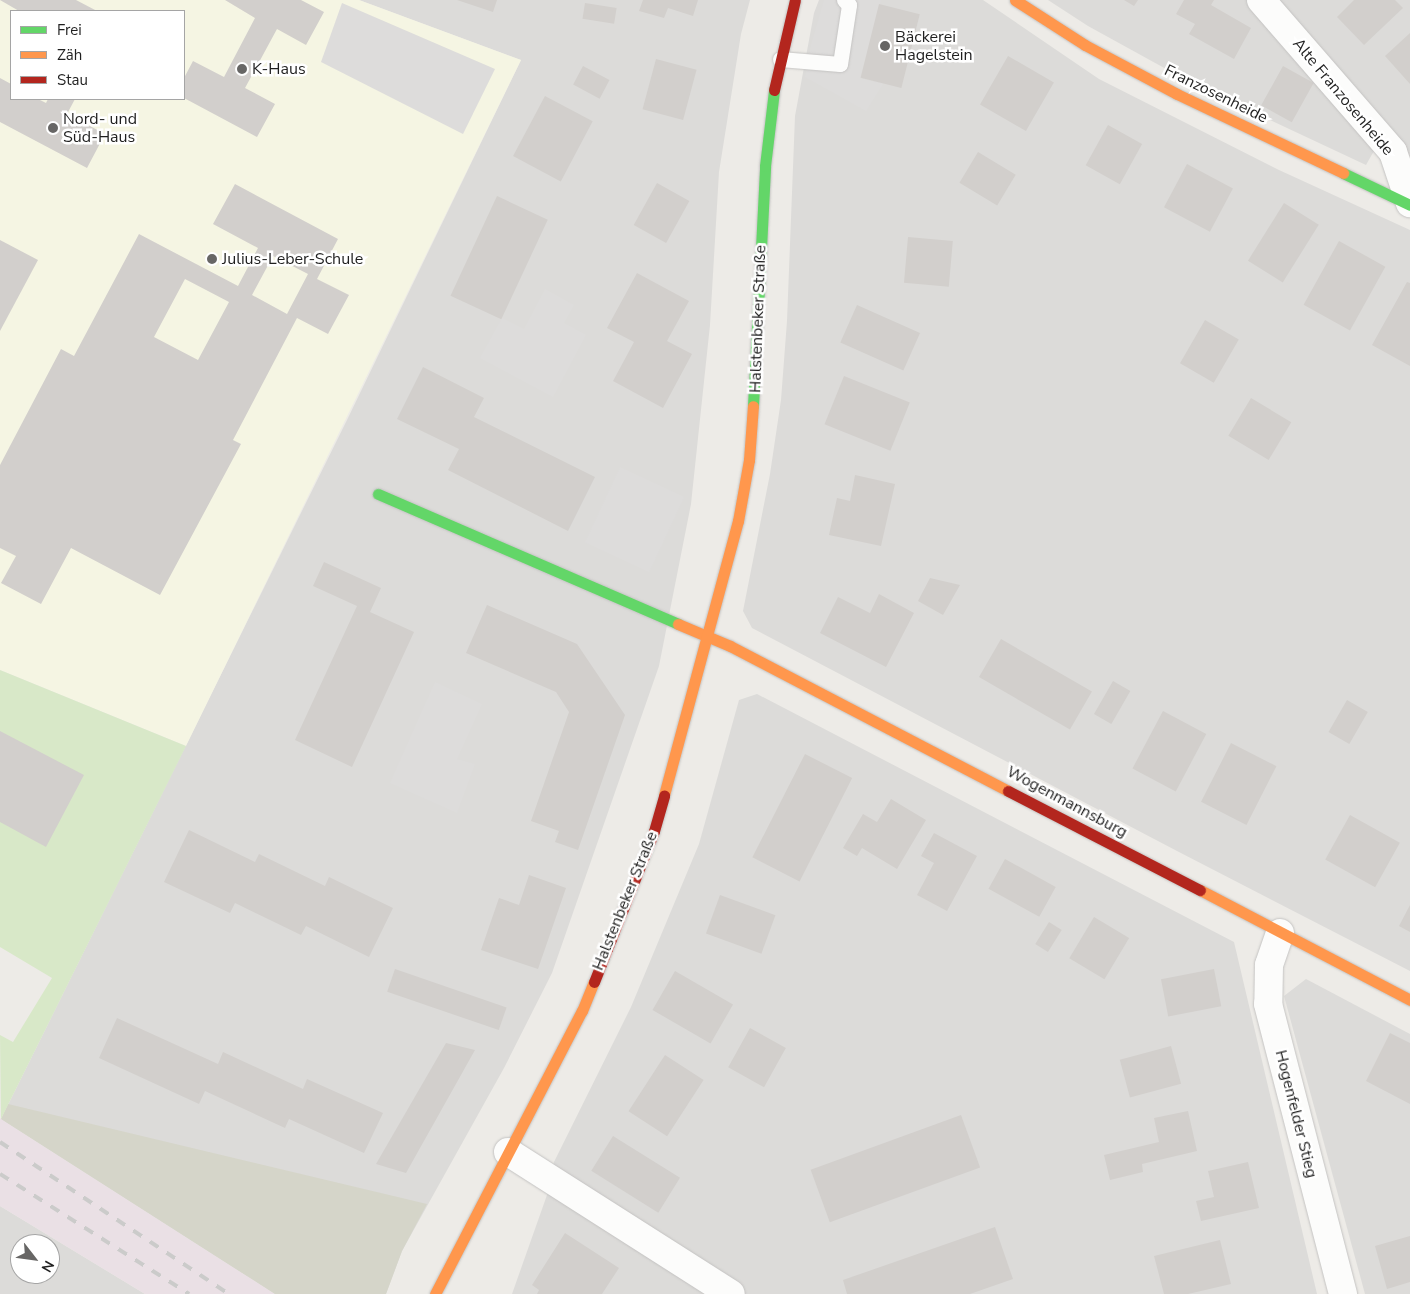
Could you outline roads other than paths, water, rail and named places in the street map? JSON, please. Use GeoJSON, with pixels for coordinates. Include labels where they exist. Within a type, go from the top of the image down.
{"type":"FeatureCollection","features":[{"type":"Feature","properties":{"kind":"street","name":"Halstenbeker Straße"},"geometry":{"type":"LineString","coordinates":[[435,1294],[582,1011],[654,831],[738,521],[749,460],[756,372],[764,177],[772,100],[795,0]]}},
{"type":"Feature","properties":{"kind":"street","name":"Franzosenheide"},"geometry":{"type":"LineString","coordinates":[[1015,0],[1085,45],[1177,94],[1410,204]]}},
{"type":"Feature","properties":{"kind":"street","name":"Alte Franzosenheide"},"geometry":{"type":"LineString","coordinates":[[1261,0],[1393,152],[1410,204]]}},
{"type":"Feature","properties":{"kind":"street"},"geometry":{"type":"LineString","coordinates":[[378,494],[579,583],[708,636]]}},
{"type":"Feature","properties":{"kind":"street","name":"Wogenmannsburg"},"geometry":{"type":"LineString","coordinates":[[708,636],[884,724],[1410,1000]]}},
{"type":"Feature","properties":{"kind":"street","name":"Hogenfelder Stieg"},"geometry":{"type":"LineString","coordinates":[[1280,933],[1269,965],[1268,1004],[1343,1294]]}},
{"type":"Feature","properties":{"kind":"street"},"geometry":{"type":"LineString","coordinates":[[508,1152],[731,1294]]}},
{"type":"Feature","properties":{"kind":"lane"},"geometry":{"type":"LineString","coordinates":[[780,59],[840,64],[849,5],[844,0]]}},
{"type":"Feature","properties":{"kind":"railway"},"geometry":{"type":"LineString","coordinates":[[0,1142],[229,1294]]}},
{"type":"Feature","properties":{"kind":"railway"},"geometry":{"type":"LineString","coordinates":[[0,1174],[189,1294]]}},
{"type":"Feature","properties":{"kind":"place","name":"Bäckerei Hagelstein"},"geometry":{"type":"Point","coordinates":[885,46]}},
{"type":"Feature","properties":{"kind":"place","name":"K-Haus"},"geometry":{"type":"Point","coordinates":[242,69]}},
{"type":"Feature","properties":{"kind":"place","name":"Nord- und Süd-Haus"},"geometry":{"type":"Point","coordinates":[53,128]}},
{"type":"Feature","properties":{"kind":"place","name":"Julius-Leber-Schule"},"geometry":{"type":"Point","coordinates":[212,259]}}]}
